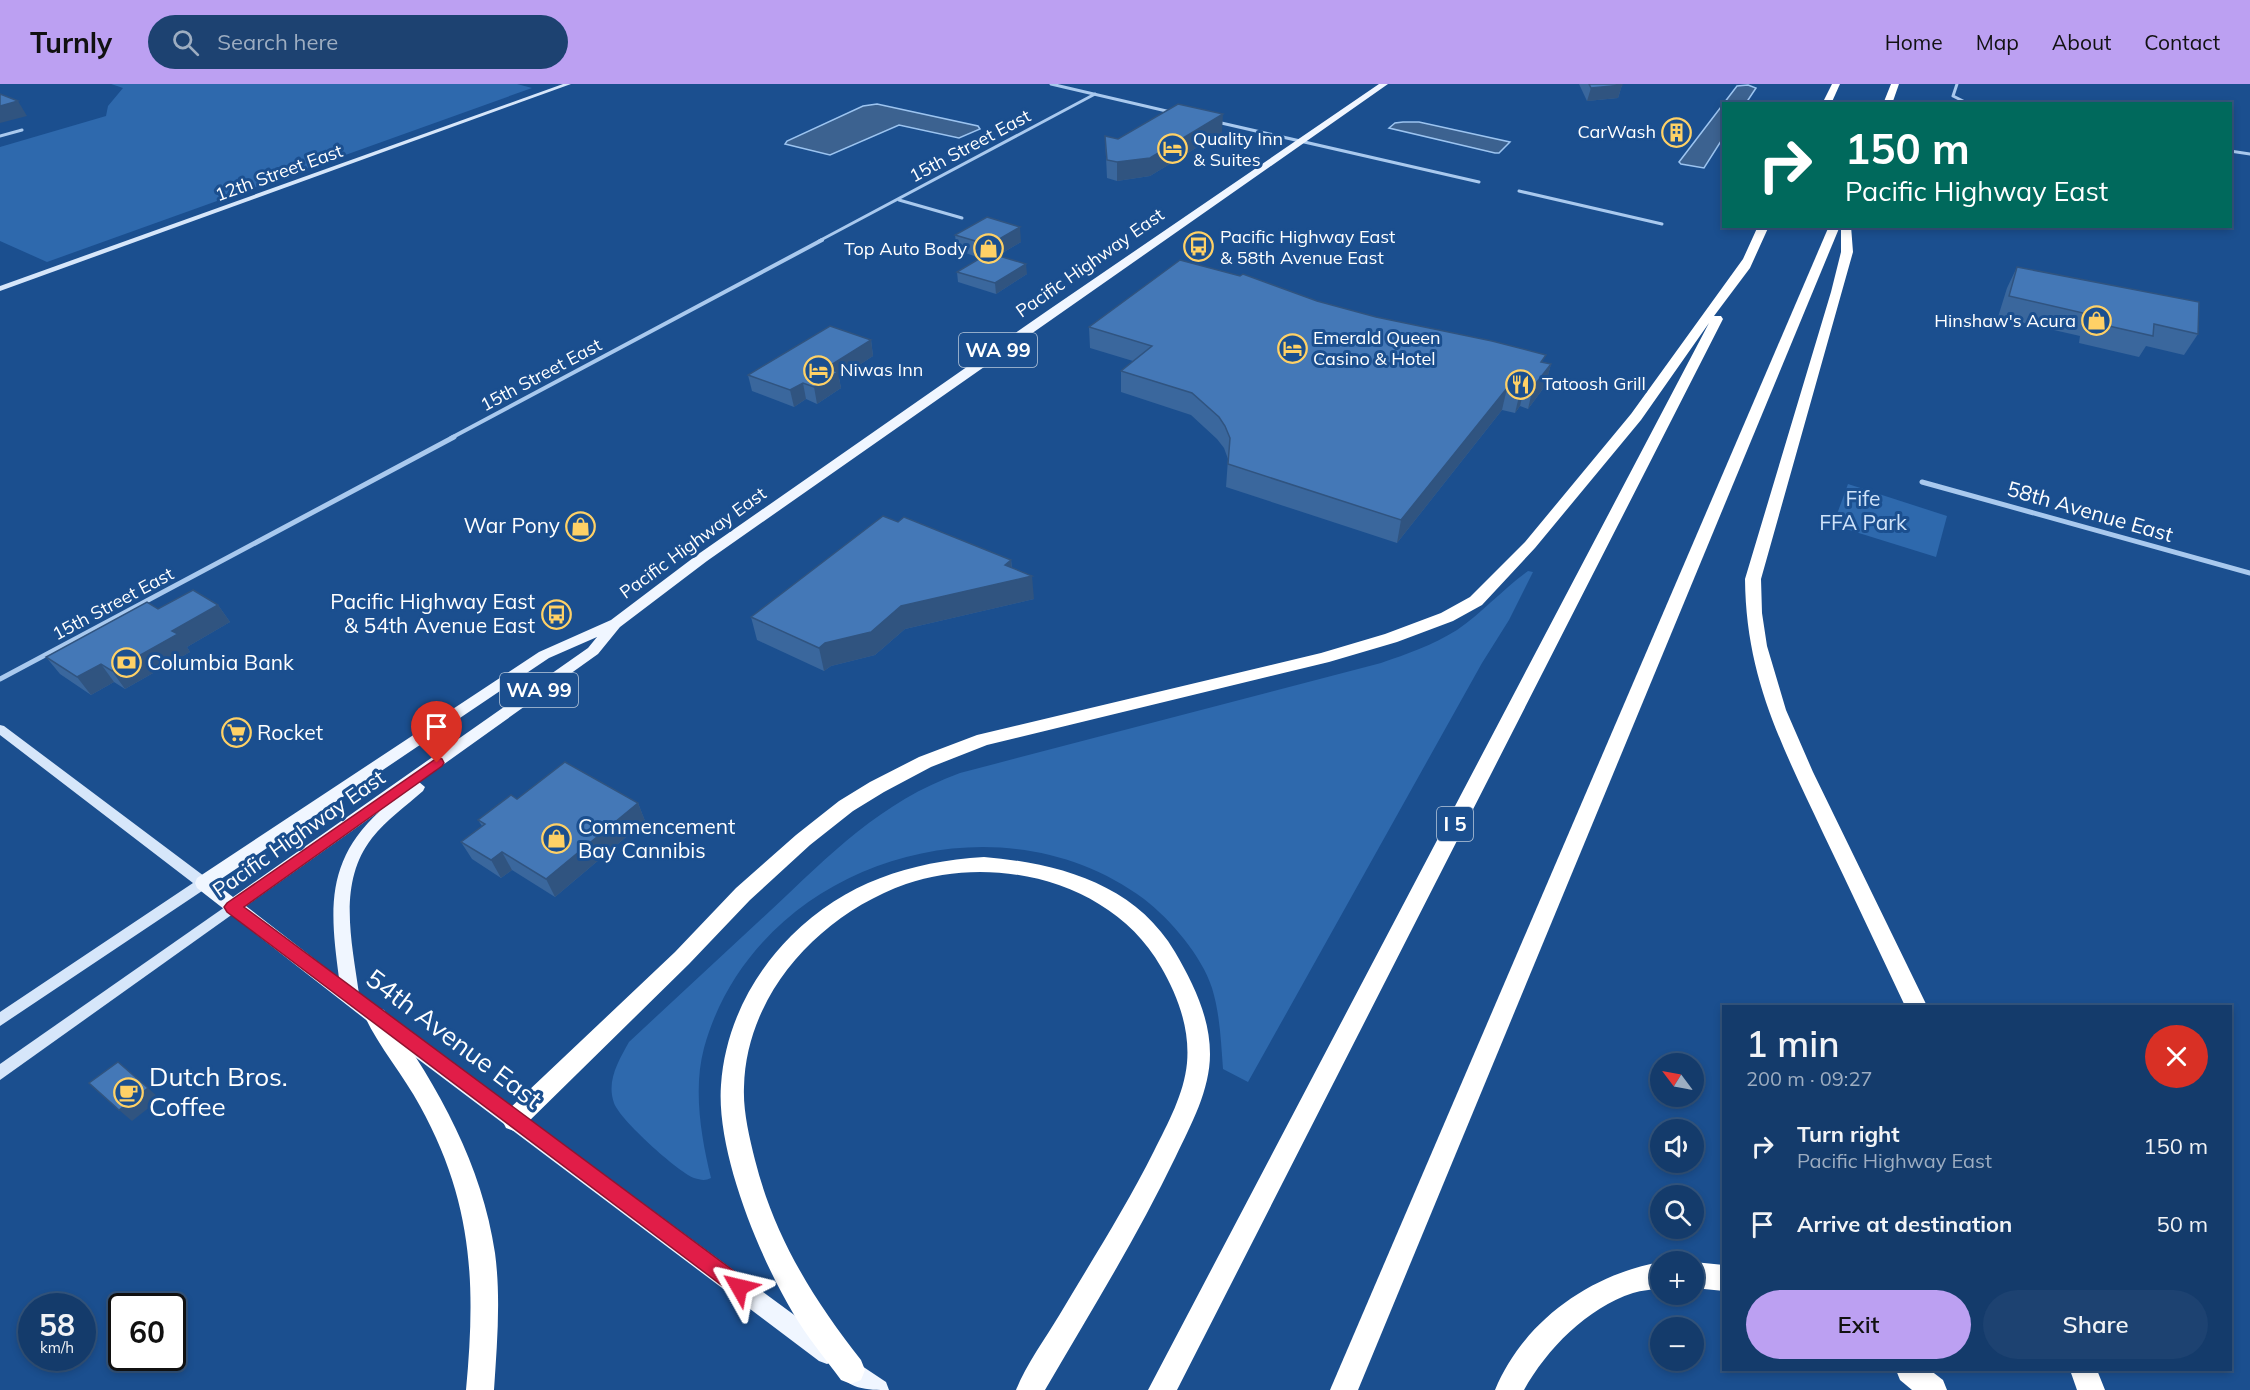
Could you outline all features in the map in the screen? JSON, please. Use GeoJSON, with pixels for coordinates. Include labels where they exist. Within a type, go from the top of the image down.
{"type":"FeatureCollection","features":[{"type":"Feature","properties":{"kind":"highway"},"geometry":{"type":"LineString","coordinates":[[1827,102],[1836,84]]}},
{"type":"Feature","properties":{"kind":"highway"},"geometry":{"type":"LineString","coordinates":[[1888,102],[1895,84]]}},
{"type":"Feature","properties":{"kind":"highway","name":"I 5"},"geometry":{"type":"LineString","coordinates":[[1162,1390],[1763,228]]}},
{"type":"Feature","properties":{"kind":"highway"},"geometry":{"type":"LineString","coordinates":[[1344,1390],[1834,228]]}},
{"type":"Feature","properties":{"kind":"highway"},"geometry":{"type":"LineString","coordinates":[[1846,228],[1847,252],[1753,579],[1752,608],[1763,669],[1788,741],[1916,1005]]}},
{"type":"Feature","properties":{"kind":"highway"},"geometry":{"type":"LineString","coordinates":[[514,1120],[682,958],[743,894],[846,806],[878,787],[926,762],[983,740],[1323,658],[1391,638],[1447,617],[1476,601],[1530,545],[1636,417],[1749,258]]}},
{"type":"Feature","properties":{"kind":"highway"},"geometry":{"type":"LineString","coordinates":[[851,1370],[801,1302],[780,1262],[746,1175],[736,1131],[732,1088],[736,1047],[750,1008],[789,952],[831,915],[855,899],[907,876],[977,866],[1008,867],[1046,872],[1079,882],[1129,911],[1149,928],[1164,949],[1189,1000],[1197,1031],[1198,1065],[1182,1120],[1135,1210],[1030,1390]]}},
{"type":"Feature","properties":{"kind":"highway"},"geometry":{"type":"LineString","coordinates":[[376,1017],[403,1055],[435,1114],[459,1162],[472,1204],[482,1253],[480,1390]]}},
{"type":"Feature","properties":{"kind":"highway"},"geometry":{"type":"LineString","coordinates":[[1704,1276],[1722,1278]]}},
{"type":"Feature","properties":{"kind":"highway"},"geometry":{"type":"LineString","coordinates":[[1509,1390],[1541,1342],[1569,1316],[1600,1295],[1630,1281],[1650,1277]]}},
{"type":"Feature","properties":{"kind":"highway"},"geometry":{"type":"LineString","coordinates":[[1911,1371],[1933,1390]]}},
{"type":"Feature","properties":{"kind":"highway"},"geometry":{"type":"LineString","coordinates":[[2084,1371],[2091,1390]]}},
{"type":"Feature","properties":{"kind":"main road","name":"Pacific Highway East"},"geometry":{"type":"LineString","coordinates":[[203,883],[544,655],[616,623],[702,558],[1384,84]]}},
{"type":"Feature","properties":{"kind":"main road","name":"Pacific Highway East"},"geometry":{"type":"LineString","coordinates":[[232,907],[593,651],[616,623]]}},
{"type":"Feature","properties":{"kind":"main road"},"geometry":{"type":"LineString","coordinates":[[351,998],[339,900],[342,880],[366,834],[456,750]]}},
{"type":"Feature","properties":{"kind":"main road","name":"54th Avenue East"},"geometry":{"type":"LineString","coordinates":[[203,883],[376,1017],[878,1390]]}},
{"type":"Feature","properties":{"kind":"street","name":"12th Street East"},"geometry":{"type":"LineString","coordinates":[[0,289],[568,84]]}},
{"type":"Feature","properties":{"kind":"street"},"geometry":{"type":"LineString","coordinates":[[1051,84],[1184,115]]}},
{"type":"Feature","properties":{"kind":"street"},"geometry":{"type":"LineString","coordinates":[[1957,84],[1952,95],[1963,102]]}},
{"type":"Feature","properties":{"kind":"street","name":"15th Street East"},"geometry":{"type":"LineString","coordinates":[[0,679],[1095,94]]}},
{"type":"Feature","properties":{"kind":"street"},"geometry":{"type":"LineString","coordinates":[[1216,122],[1479,182]]}},
{"type":"Feature","properties":{"kind":"street"},"geometry":{"type":"LineString","coordinates":[[0,136],[22,130]]}},
{"type":"Feature","properties":{"kind":"street"},"geometry":{"type":"LineString","coordinates":[[2232,151],[2250,154]]}},
{"type":"Feature","properties":{"kind":"street"},"geometry":{"type":"LineString","coordinates":[[1518,191],[1662,224]]}},
{"type":"Feature","properties":{"kind":"street"},"geometry":{"type":"LineString","coordinates":[[898,200],[962,218]]}},
{"type":"Feature","properties":{"kind":"street","name":"58th Avenue East"},"geometry":{"type":"LineString","coordinates":[[1922,482],[2250,573]]}},
{"type":"Feature","properties":{"kind":"street","name":"54th Avenue East"},"geometry":{"type":"LineString","coordinates":[[0,729],[203,883]]}},
{"type":"Feature","properties":{"kind":"street","name":"Pacific Highway East"},"geometry":{"type":"LineString","coordinates":[[0,1020],[203,883]]}},
{"type":"Feature","properties":{"kind":"street","name":"Pacific Highway East"},"geometry":{"type":"LineString","coordinates":[[0,1073],[232,907]]}},
{"type":"Feature","properties":{"kind":"green space"},"geometry":{"type":"Polygon","coordinates":[[[111,84],[517,84],[532,88],[47,262],[0,241],[0,147],[106,116],[108,106],[123,88],[111,84]]]}},
{"type":"Feature","properties":{"kind":"green space","name":"Fife FFA Park"},"geometry":{"type":"Polygon","coordinates":[[[1848,484],[1947,516],[1936,557],[1833,525],[1848,484]]]}},
{"type":"Feature","properties":{"kind":"green space"},"geometry":{"type":"Polygon","coordinates":[[[1528,571],[1533,572],[1509,620],[1482,663],[1248,1082],[1223,1069],[1217,1008],[1212,988],[1201,963],[1184,939],[1144,899],[1084,866],[1019,849],[952,849],[886,863],[826,891],[773,932],[731,984],[704,1048],[699,1080],[701,1130],[711,1178],[703,1180],[694,1178],[675,1166],[637,1132],[618,1111],[612,1095],[613,1079],[629,1042],[836,850],[881,814],[905,799],[960,773],[1381,663],[1429,645],[1457,630],[1528,571]]]}},
{"type":"Feature","properties":{"kind":"shaded area"},"geometry":{"type":"Polygon","coordinates":[[[1748,85],[1756,88],[1747,102],[1725,102],[1737,86],[1748,85]]]}},
{"type":"Feature","properties":{"kind":"shaded area"},"geometry":{"type":"Polygon","coordinates":[[[877,104],[978,126],[980,129],[959,138],[899,125],[830,155],[785,144],[787,141],[863,106],[877,104]]]}},
{"type":"Feature","properties":{"kind":"shaded area"},"geometry":{"type":"Polygon","coordinates":[[[1722,106],[1722,140],[1704,168],[1679,162],[1722,106]]]}},
{"type":"Feature","properties":{"kind":"shaded area"},"geometry":{"type":"Polygon","coordinates":[[[1419,122],[1510,142],[1499,153],[1495,153],[1389,128],[1395,123],[1419,122]]]}},
{"type":"Feature","properties":{"kind":"building"},"geometry":{"type":"Polygon","coordinates":[[[1589,84],[1621,84],[1622,85],[1591,88],[1589,84]]]}},
{"type":"Feature","properties":{"kind":"building"},"geometry":{"type":"Polygon","coordinates":[[[0,94],[18,101],[0,106],[0,94]]]}},
{"type":"Feature","properties":{"kind":"building"},"geometry":{"type":"Polygon","coordinates":[[[1178,104],[1223,114],[1150,158],[1117,162],[1107,160],[1105,136],[1118,139],[1178,104]]]}},
{"type":"Feature","properties":{"kind":"building"},"geometry":{"type":"Polygon","coordinates":[[[987,217],[1020,227],[989,245],[955,235],[987,217]]]}},
{"type":"Feature","properties":{"kind":"building"},"geometry":{"type":"Polygon","coordinates":[[[989,253],[1026,264],[995,283],[957,272],[989,253]]]}},
{"type":"Feature","properties":{"kind":"building","name":"Emerald Queen Casino & Hotel"},"geometry":{"type":"Polygon","coordinates":[[[1180,260],[1240,276],[1243,274],[1317,301],[1376,317],[1492,341],[1546,355],[1541,362],[1551,364],[1533,387],[1525,385],[1520,392],[1507,388],[1401,520],[1228,464],[1230,438],[1225,426],[1219,417],[1192,393],[1121,371],[1152,346],[1089,327],[1180,260]]]}},
{"type":"Feature","properties":{"kind":"building"},"geometry":{"type":"Polygon","coordinates":[[[2017,267],[2199,302],[2198,334],[2154,324],[2153,336],[2091,322],[2092,315],[2009,296],[2017,267]]]}},
{"type":"Feature","properties":{"kind":"building"},"geometry":{"type":"Polygon","coordinates":[[[830,326],[871,340],[826,368],[838,372],[814,387],[803,383],[790,390],[748,375],[830,326]]]}},
{"type":"Feature","properties":{"kind":"building"},"geometry":{"type":"Polygon","coordinates":[[[883,516],[898,522],[904,517],[1011,560],[1005,565],[1032,576],[901,606],[871,632],[825,643],[819,648],[751,617],[883,516]]]}},
{"type":"Feature","properties":{"kind":"building"},"geometry":{"type":"Polygon","coordinates":[[[193,590],[218,605],[172,631],[178,634],[112,671],[101,664],[77,677],[46,657],[147,602],[158,609],[193,590]]]}},
{"type":"Feature","properties":{"kind":"building","name":"Commencement Bay Cannibis"},"geometry":{"type":"Polygon","coordinates":[[[565,762],[638,803],[546,879],[502,852],[491,860],[461,842],[485,824],[478,820],[511,795],[517,799],[565,762]]]}},
{"type":"Feature","properties":{"kind":"building"},"geometry":{"type":"Polygon","coordinates":[[[118,1062],[148,1088],[119,1110],[89,1083],[118,1062]]]}},
{"type":"Feature","properties":{"kind":"place","name":"CarWash"},"geometry":{"type":"Point","coordinates":[1677,132]}},
{"type":"Feature","properties":{"kind":"place","name":"Quality Inn & Suites"},"geometry":{"type":"Point","coordinates":[1172,149]}},
{"type":"Feature","properties":{"kind":"place","name":"Pacific Highway East & 58th Avenue East"},"geometry":{"type":"Point","coordinates":[1199,247]}},
{"type":"Feature","properties":{"kind":"place","name":"Top Auto Body"},"geometry":{"type":"Point","coordinates":[988,249]}},
{"type":"Feature","properties":{"kind":"place","name":"Hinshaw's Acura"},"geometry":{"type":"Point","coordinates":[2097,321]}},
{"type":"Feature","properties":{"kind":"place","name":"Emerald Queen Casino & Hotel"},"geometry":{"type":"Point","coordinates":[1292,348]}},
{"type":"Feature","properties":{"kind":"place","name":"Niwas Inn"},"geometry":{"type":"Point","coordinates":[819,370]}},
{"type":"Feature","properties":{"kind":"place","name":"Tatoosh Grill"},"geometry":{"type":"Point","coordinates":[1521,384]}},
{"type":"Feature","properties":{"kind":"place","name":"War Pony"},"geometry":{"type":"Point","coordinates":[581,526]}},
{"type":"Feature","properties":{"kind":"place","name":"Pacific Highway East & 54th Avenue East"},"geometry":{"type":"Point","coordinates":[556,614]}},
{"type":"Feature","properties":{"kind":"place","name":"Columbia Bank"},"geometry":{"type":"Point","coordinates":[126,663]}},
{"type":"Feature","properties":{"kind":"place","name":"Rocket"},"geometry":{"type":"Point","coordinates":[236,733]}},
{"type":"Feature","properties":{"kind":"place","name":"Commencement Bay Cannibis"},"geometry":{"type":"Point","coordinates":[557,839]}},
{"type":"Feature","properties":{"kind":"place","name":"Dutch Bros. Coffee"},"geometry":{"type":"Point","coordinates":[128,1092]}},
{"type":"Feature","properties":{"kind":"route"},"geometry":{"type":"LineString","coordinates":[[437,763],[232,907],[739,1287]]}}]}
